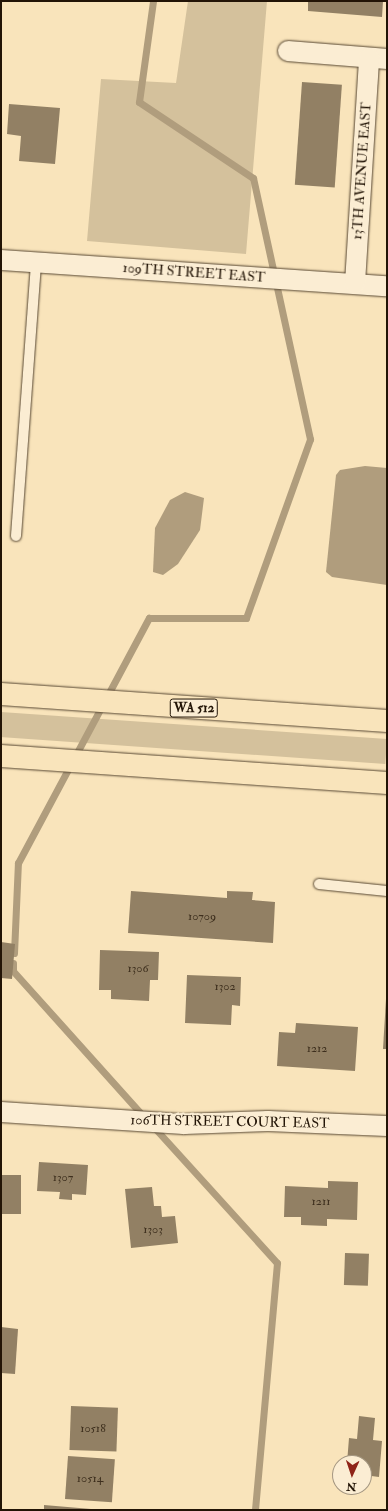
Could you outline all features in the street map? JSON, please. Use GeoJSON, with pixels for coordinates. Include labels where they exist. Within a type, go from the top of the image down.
{"type":"FeatureCollection","features":[{"type":"Feature","properties":{"kind":"highway","name":"WA 512"},"geometry":{"type":"LineString","coordinates":[[1,694],[387,721]]}},
{"type":"Feature","properties":{"kind":"highway"},"geometry":{"type":"LineString","coordinates":[[1,756],[387,783]]}},
{"type":"Feature","properties":{"kind":"street"},"geometry":{"type":"LineString","coordinates":[[288,51],[378,58]]}},
{"type":"Feature","properties":{"kind":"street","name":"13TH AVENUE EAST"},"geometry":{"type":"LineString","coordinates":[[355,283],[378,58]]}},
{"type":"Feature","properties":{"kind":"street","name":"109TH STREET EAST"},"geometry":{"type":"LineString","coordinates":[[1,260],[387,286]]}},
{"type":"Feature","properties":{"kind":"street","name":"106TH STREET COURT EAST"},"geometry":{"type":"LineString","coordinates":[[1,1112],[184,1124],[268,1120],[387,1126]]}},
{"type":"Feature","properties":{"kind":"lane"},"geometry":{"type":"LineString","coordinates":[[16,536],[36,262]]}},
{"type":"Feature","properties":{"kind":"lane"},"geometry":{"type":"LineString","coordinates":[[318,884],[387,891]]}},
{"type":"Feature","properties":{"kind":"shaded area"},"geometry":{"type":"Polygon","coordinates":[[[188,1],[267,1],[246,254],[87,241],[101,79],[176,83],[188,1]]]}},
{"type":"Feature","properties":{"kind":"shaded area"},"geometry":{"type":"Polygon","coordinates":[[[365,466],[387,468],[387,585],[332,577],[326,572],[336,475],[340,470],[365,466]]]}},
{"type":"Feature","properties":{"kind":"shaded area"},"geometry":{"type":"Polygon","coordinates":[[[185,492],[204,498],[200,530],[178,564],[163,575],[153,572],[155,528],[170,500],[185,492]]]}},
{"type":"Feature","properties":{"kind":"shaded area"},"geometry":{"type":"Polygon","coordinates":[[[1,712],[387,739],[385,764],[1,737],[1,712]]]}},
{"type":"Feature","properties":{"kind":"building"},"geometry":{"type":"Polygon","coordinates":[[[308,1],[383,1],[382,17],[308,11],[308,1]]]}},
{"type":"Feature","properties":{"kind":"building"},"geometry":{"type":"Polygon","coordinates":[[[302,82],[342,85],[335,188],[295,185],[302,82]]]}},
{"type":"Feature","properties":{"kind":"building"},"geometry":{"type":"Polygon","coordinates":[[[9,104],[60,108],[55,164],[19,161],[21,136],[7,134],[9,104]]]}},
{"type":"Feature","properties":{"kind":"building"},"geometry":{"type":"Polygon","coordinates":[[[131,891],[227,898],[227,891],[253,892],[252,900],[275,902],[273,943],[128,933],[131,891]]]}},
{"type":"Feature","properties":{"kind":"building"},"geometry":{"type":"Polygon","coordinates":[[[1,942],[15,944],[12,979],[1,978],[1,942]]]}},
{"type":"Feature","properties":{"kind":"building"},"geometry":{"type":"Polygon","coordinates":[[[100,950],[159,952],[158,980],[150,980],[149,1001],[111,999],[111,990],[99,990],[100,950]]]}},
{"type":"Feature","properties":{"kind":"building"},"geometry":{"type":"Polygon","coordinates":[[[187,975],[241,977],[240,1006],[232,1005],[231,1025],[185,1023],[187,975]]]}},
{"type":"Feature","properties":{"kind":"building"},"geometry":{"type":"Polygon","coordinates":[[[386,999],[387,1049],[383,1049],[386,999]]]}},
{"type":"Feature","properties":{"kind":"building"},"geometry":{"type":"Polygon","coordinates":[[[296,1023],[358,1027],[355,1071],[277,1066],[279,1032],[295,1033],[296,1023]]]}},
{"type":"Feature","properties":{"kind":"building"},"geometry":{"type":"Polygon","coordinates":[[[39,1162],[88,1165],[86,1195],[72,1194],[72,1200],[59,1199],[60,1192],[37,1191],[39,1162]]]}},
{"type":"Feature","properties":{"kind":"building"},"geometry":{"type":"Polygon","coordinates":[[[1,1175],[21,1175],[21,1214],[1,1214],[1,1175]]]}},
{"type":"Feature","properties":{"kind":"building"},"geometry":{"type":"Polygon","coordinates":[[[328,1181],[358,1182],[357,1220],[327,1219],[327,1226],[301,1225],[301,1217],[284,1217],[285,1186],[328,1188],[328,1181]]]}},
{"type":"Feature","properties":{"kind":"building"},"geometry":{"type":"Polygon","coordinates":[[[152,1187],[154,1206],[161,1206],[162,1217],[175,1216],[178,1243],[131,1248],[125,1189],[152,1187]]]}},
{"type":"Feature","properties":{"kind":"building"},"geometry":{"type":"Polygon","coordinates":[[[345,1253],[369,1254],[368,1286],[344,1285],[345,1253]]]}},
{"type":"Feature","properties":{"kind":"building"},"geometry":{"type":"Polygon","coordinates":[[[1,1327],[18,1329],[15,1374],[1,1373],[1,1327]]]}},
{"type":"Feature","properties":{"kind":"building"},"geometry":{"type":"Polygon","coordinates":[[[71,1406],[118,1408],[116,1452],[69,1450],[71,1406]]]}},
{"type":"Feature","properties":{"kind":"building"},"geometry":{"type":"Polygon","coordinates":[[[359,1416],[375,1418],[373,1440],[382,1441],[379,1477],[372,1476],[372,1455],[348,1455],[349,1438],[357,1439],[359,1416]]]}},
{"type":"Feature","properties":{"kind":"building"},"geometry":{"type":"Polygon","coordinates":[[[68,1456],[115,1459],[112,1502],[65,1499],[68,1456]]]}},
{"type":"Feature","properties":{"kind":"building"},"geometry":{"type":"Polygon","coordinates":[[[44,1505],[91,1509],[91,1510],[44,1510],[44,1505]]]}},
{"type":"Feature","properties":{"kind":"waterway"},"geometry":{"type":"LineString","coordinates":[[14,953],[18,863],[149,618],[246,618],[310,439],[253,178],[139,102],[153,1]]}},
{"type":"Feature","properties":{"kind":"waterway"},"geometry":{"type":"LineString","coordinates":[[13,963],[13,971],[145,1118]]}},
{"type":"Feature","properties":{"kind":"waterway"},"geometry":{"type":"LineString","coordinates":[[152,1125],[277,1263],[255,1510]]}}]}
